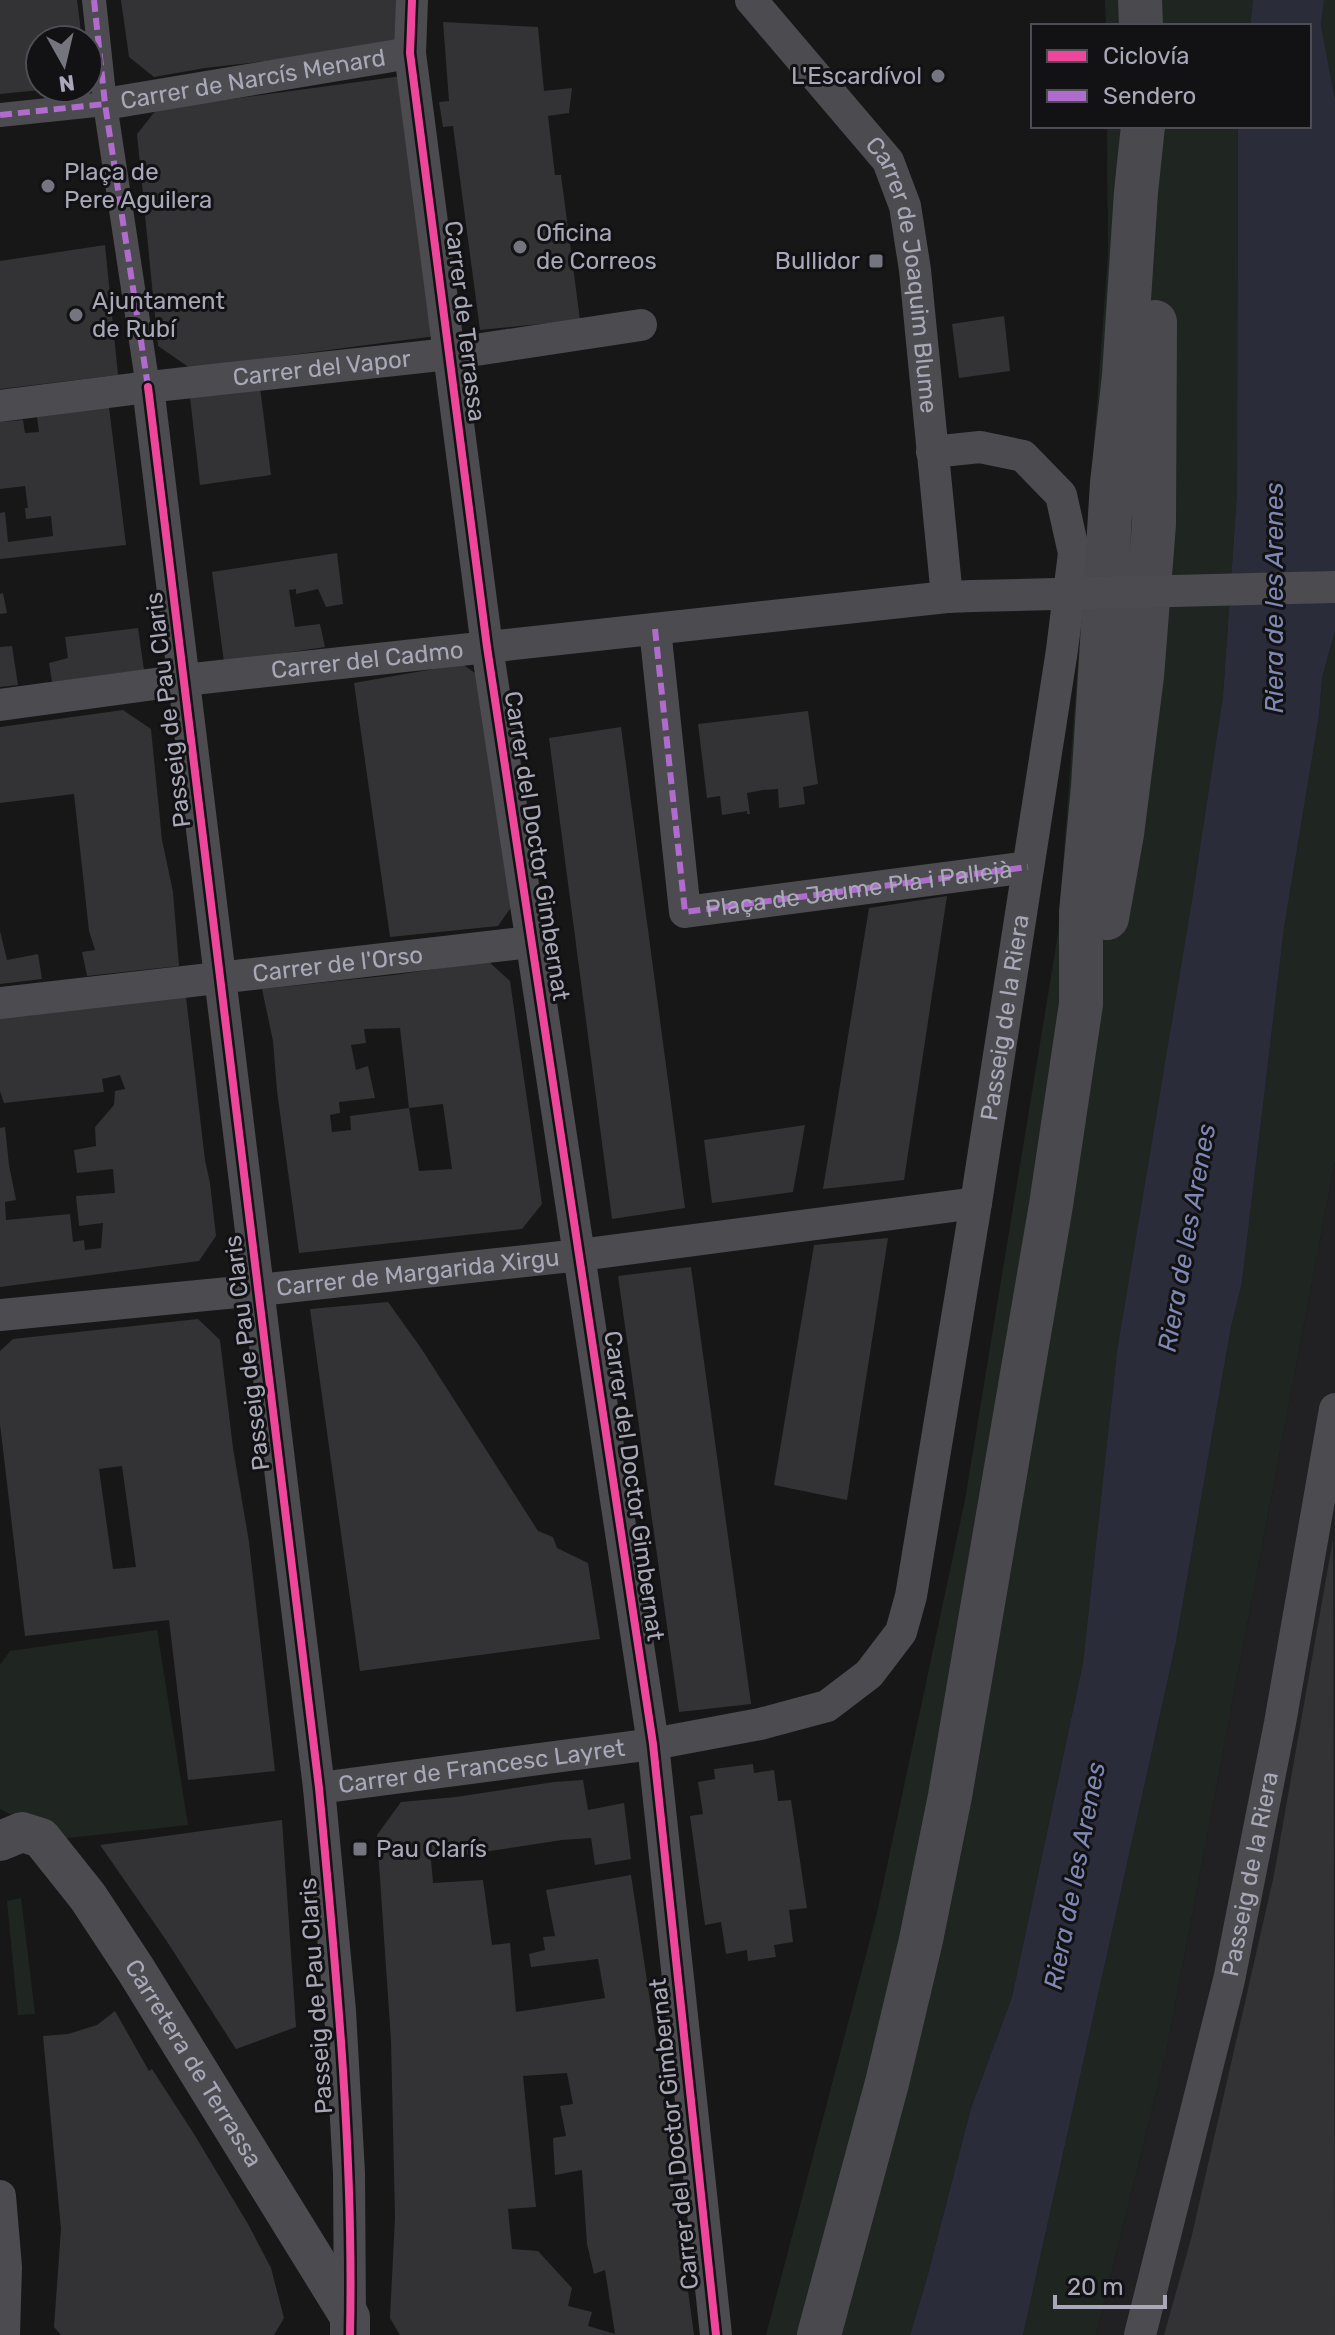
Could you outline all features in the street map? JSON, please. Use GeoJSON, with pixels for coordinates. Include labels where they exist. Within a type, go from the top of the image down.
{"type":"FeatureCollection","features":[{"type":"Feature","properties":{"kind":"main road"},"geometry":{"type":"LineString","coordinates":[[1140,0],[1141,24]]}},
{"type":"Feature","properties":{"kind":"main road"},"geometry":{"type":"LineString","coordinates":[[819,2335],[887,2083],[921,1940],[950,1796],[1051,1205],[1081,1004],[1081,912],[1093,787],[1112,483],[1124,376],[1136,192],[1145,128]]}},
{"type":"Feature","properties":{"kind":"street"},"geometry":{"type":"LineString","coordinates":[[94,0],[105,104],[148,387]]}},
{"type":"Feature","properties":{"kind":"street","name":"Carrer de Terrassa"},"geometry":{"type":"LineString","coordinates":[[412,0],[410,53],[487,647]]}},
{"type":"Feature","properties":{"kind":"street","name":"Carrer de Joaquim Blume"},"geometry":{"type":"LineString","coordinates":[[751,0],[888,161],[905,206],[915,270],[932,452],[960,596]]}},
{"type":"Feature","properties":{"kind":"street","name":"Carrer de Narcís Menard"},"geometry":{"type":"LineString","coordinates":[[0,115],[105,104],[410,53]]}},
{"type":"Feature","properties":{"kind":"street","name":"Carrer del Vapor"},"geometry":{"type":"LineString","coordinates":[[0,406],[449,354],[641,325]]}},
{"type":"Feature","properties":{"kind":"street","name":"Passeig de Pau Claris"},"geometry":{"type":"LineString","coordinates":[[148,387],[319,1788],[349,2173],[350,2326]]}},
{"type":"Feature","properties":{"kind":"street","name":"Passeig de la Riera"},"geometry":{"type":"LineString","coordinates":[[869,1674],[901,1632],[911,1596],[976,1203],[1062,650],[1074,553],[1061,495],[1023,456],[980,447],[932,452]]}},
{"type":"Feature","properties":{"kind":"street","name":"Carrer del Cadmo"},"geometry":{"type":"LineString","coordinates":[[0,705],[184,680],[960,596],[1335,587]]}},
{"type":"Feature","properties":{"kind":"street","name":"Plaça de Jaume Pla i Pallejà"},"geometry":{"type":"LineString","coordinates":[[655,629],[685,912],[1028,867]]}},
{"type":"Feature","properties":{"kind":"street","name":"Carrer del Doctor Gimbernat"},"geometry":{"type":"LineString","coordinates":[[487,647],[653,1744],[716,2335]]}},
{"type":"Feature","properties":{"kind":"street","name":"Carrer de l'Orso"},"geometry":{"type":"LineString","coordinates":[[0,1003],[531,942]]}},
{"type":"Feature","properties":{"kind":"street","name":"Carrer de Margarida Xirgu"},"geometry":{"type":"LineString","coordinates":[[0,1315],[580,1255],[976,1203]]}},
{"type":"Feature","properties":{"kind":"street","name":"Passeig de la Riera"},"geometry":{"type":"LineString","coordinates":[[1140,2335],[1229,1980],[1280,1723],[1335,1409]]}},
{"type":"Feature","properties":{"kind":"street","name":"Carrer de Francesc Layret"},"geometry":{"type":"LineString","coordinates":[[319,1788],[653,1744],[760,1724],[827,1706],[869,1674]]}},
{"type":"Feature","properties":{"kind":"street","name":"Carretera de Terrassa"},"geometry":{"type":"LineString","coordinates":[[0,1841],[22,1832],[41,1838],[88,1897],[136,1970],[350,2326]]}},
{"type":"Feature","properties":{"kind":"street"},"geometry":{"type":"LineString","coordinates":[[0,2196],[6,2267],[4,2335]]}},
{"type":"Feature","properties":{"kind":"shaded area"},"geometry":{"type":"Polygon","coordinates":[[[1105,0],[1253,0],[1250,24],[1106,24],[1105,0]]]}},
{"type":"Feature","properties":{"kind":"shaded area"},"geometry":{"type":"Polygon","coordinates":[[[1324,0],[1335,0],[1335,100],[1321,25],[1324,0]]]}},
{"type":"Feature","properties":{"kind":"shaded area"},"geometry":{"type":"Polygon","coordinates":[[[1107,128],[1238,128],[1237,493],[1223,696],[1117,1351],[1083,1663],[1012,1997],[971,2108],[910,2335],[766,2335],[877,1913],[965,1500],[1058,934],[1108,254],[1107,128]]]}},
{"type":"Feature","properties":{"kind":"shaded area"},"geometry":{"type":"Polygon","coordinates":[[[1335,631],[1335,1161],[1166,2053],[1096,2335],[1023,2335],[1176,1642],[1231,1327],[1242,1282],[1284,928],[1319,716],[1322,678],[1335,631]]]}},
{"type":"Feature","properties":{"kind":"shaded area"},"geometry":{"type":"Polygon","coordinates":[[[1335,1161],[1335,2335],[1096,2335],[1166,2053],[1335,1161]]]}},
{"type":"Feature","properties":{"kind":"shaded area"},"geometry":{"type":"Polygon","coordinates":[[[157,1630],[188,1825],[58,1839],[0,1809],[0,1665],[10,1651],[157,1630]]]}},
{"type":"Feature","properties":{"kind":"shaded area"},"geometry":{"type":"Polygon","coordinates":[[[21,1898],[35,2014],[18,2015],[7,1901],[21,1898]]]}},
{"type":"Feature","properties":{"kind":"water","name":"Riera de les Arenes"},"geometry":{"type":"Polygon","coordinates":[[[1253,0],[1324,0],[1321,25],[1335,100],[1335,631],[1322,678],[1319,716],[1284,928],[1242,1282],[1231,1327],[1176,1642],[1023,2335],[910,2335],[971,2108],[1012,1997],[1083,1663],[1117,1351],[1223,696],[1237,493],[1238,128],[1311,128],[1311,24],[1250,24],[1253,0]]]}},
{"type":"Feature","properties":{"kind":"building"},"geometry":{"type":"Polygon","coordinates":[[[0,0],[77,0],[80,24],[24,24],[24,92],[0,94],[0,0]]]}},
{"type":"Feature","properties":{"kind":"building"},"geometry":{"type":"Polygon","coordinates":[[[121,0],[399,0],[396,46],[205,68],[154,77],[129,57],[121,0]]]}},
{"type":"Feature","properties":{"kind":"building"},"geometry":{"type":"Polygon","coordinates":[[[443,22],[538,27],[544,91],[572,88],[569,113],[548,116],[555,175],[561,175],[580,320],[480,330],[453,126],[443,127],[439,102],[449,101],[443,22]]]}},
{"type":"Feature","properties":{"kind":"building"},"geometry":{"type":"Polygon","coordinates":[[[402,76],[436,336],[190,368],[158,346],[137,134],[157,109],[402,76]]]}},
{"type":"Feature","properties":{"kind":"building","name":"Ajuntament de Rubí"},"geometry":{"type":"Polygon","coordinates":[[[105,245],[118,375],[0,389],[0,261],[105,245]]]}},
{"type":"Feature","properties":{"kind":"building"},"geometry":{"type":"Polygon","coordinates":[[[1004,316],[1010,371],[959,378],[952,324],[1004,316]]]}},
{"type":"Feature","properties":{"kind":"building"},"geometry":{"type":"Polygon","coordinates":[[[260,387],[271,475],[200,485],[190,397],[260,387]]]}},
{"type":"Feature","properties":{"kind":"building"},"geometry":{"type":"Polygon","coordinates":[[[109,407],[126,545],[0,559],[0,513],[5,512],[8,542],[53,536],[51,516],[26,519],[25,486],[0,489],[0,422],[23,420],[25,433],[39,432],[37,417],[109,407]]]}},
{"type":"Feature","properties":{"kind":"building"},"geometry":{"type":"Polygon","coordinates":[[[337,553],[343,604],[326,607],[318,589],[296,594],[296,589],[289,590],[295,627],[320,624],[325,647],[224,662],[212,572],[337,553]]]}},
{"type":"Feature","properties":{"kind":"building"},"geometry":{"type":"Polygon","coordinates":[[[3,593],[7,613],[0,614],[0,594],[3,593]]]}},
{"type":"Feature","properties":{"kind":"building"},"geometry":{"type":"Polygon","coordinates":[[[138,628],[144,670],[52,682],[49,663],[68,658],[65,637],[138,628]]]}},
{"type":"Feature","properties":{"kind":"building"},"geometry":{"type":"Polygon","coordinates":[[[12,646],[18,685],[0,687],[0,647],[12,646]]]}},
{"type":"Feature","properties":{"kind":"building"},"geometry":{"type":"Polygon","coordinates":[[[462,664],[481,677],[512,906],[498,926],[390,937],[354,683],[462,664]]]}},
{"type":"Feature","properties":{"kind":"building"},"geometry":{"type":"Polygon","coordinates":[[[123,710],[151,729],[162,840],[173,892],[179,966],[87,976],[82,952],[95,950],[89,931],[74,794],[0,803],[0,727],[123,710]]]}},
{"type":"Feature","properties":{"kind":"building"},"geometry":{"type":"Polygon","coordinates":[[[808,711],[818,784],[803,787],[805,804],[779,808],[778,789],[763,790],[747,793],[750,814],[747,811],[722,815],[720,796],[707,798],[698,724],[808,711]]]}},
{"type":"Feature","properties":{"kind":"building"},"geometry":{"type":"Polygon","coordinates":[[[621,727],[685,1208],[612,1219],[549,738],[621,727]]]}},
{"type":"Feature","properties":{"kind":"building"},"geometry":{"type":"Polygon","coordinates":[[[947,896],[904,1180],[823,1189],[869,908],[947,896]]]}},
{"type":"Feature","properties":{"kind":"building"},"geometry":{"type":"Polygon","coordinates":[[[0,931],[7,960],[38,954],[42,979],[0,984],[0,931]]]}},
{"type":"Feature","properties":{"kind":"building"},"geometry":{"type":"Polygon","coordinates":[[[488,961],[510,981],[542,1204],[522,1229],[299,1253],[273,1041],[262,989],[488,961]],[[400,1028],[364,1029],[366,1043],[351,1045],[356,1070],[368,1066],[375,1098],[339,1102],[340,1113],[330,1115],[332,1132],[351,1130],[350,1116],[409,1108],[400,1028]],[[443,1104],[409,1108],[419,1171],[452,1169],[443,1104]]]}},
{"type":"Feature","properties":{"kind":"building"},"geometry":{"type":"Polygon","coordinates":[[[186,997],[216,1236],[199,1261],[0,1287],[0,1128],[5,1127],[16,1200],[5,1202],[6,1220],[70,1214],[73,1242],[84,1240],[85,1250],[101,1248],[103,1223],[79,1226],[76,1196],[115,1193],[113,1169],[77,1173],[74,1150],[96,1146],[95,1127],[114,1105],[115,1091],[125,1089],[120,1075],[102,1079],[104,1092],[4,1103],[0,1091],[0,1018],[186,997]]]}},
{"type":"Feature","properties":{"kind":"building"},"geometry":{"type":"Polygon","coordinates":[[[805,1125],[793,1192],[712,1203],[704,1140],[805,1125]]]}},
{"type":"Feature","properties":{"kind":"building"},"geometry":{"type":"Polygon","coordinates":[[[888,1238],[847,1500],[774,1485],[814,1245],[888,1238]]]}},
{"type":"Feature","properties":{"kind":"building"},"geometry":{"type":"Polygon","coordinates":[[[691,1267],[751,1704],[679,1712],[618,1276],[691,1267]]]}},
{"type":"Feature","properties":{"kind":"building"},"geometry":{"type":"Polygon","coordinates":[[[388,1302],[538,1531],[553,1537],[557,1548],[588,1563],[600,1639],[360,1671],[310,1309],[388,1302]]]}},
{"type":"Feature","properties":{"kind":"building"},"geometry":{"type":"Polygon","coordinates":[[[198,1319],[220,1340],[233,1448],[249,1542],[275,1771],[188,1780],[169,1620],[25,1636],[0,1424],[0,1351],[13,1339],[198,1319]],[[122,1466],[99,1469],[113,1569],[136,1567],[122,1466]]]}},
{"type":"Feature","properties":{"kind":"building"},"geometry":{"type":"Polygon","coordinates":[[[1333,1539],[1335,2335],[1164,2335],[1191,2239],[1274,1875],[1333,1539]]]}},
{"type":"Feature","properties":{"kind":"building"},"geometry":{"type":"Polygon","coordinates":[[[753,1764],[754,1773],[774,1770],[778,1801],[791,1800],[807,1908],[789,1910],[793,1942],[774,1945],[776,1957],[748,1961],[747,1950],[726,1954],[721,1922],[705,1925],[690,1816],[703,1814],[698,1782],[715,1779],[714,1769],[753,1764]]]}},
{"type":"Feature","properties":{"kind":"building"},"geometry":{"type":"Polygon","coordinates":[[[583,1780],[588,1810],[624,1803],[631,1859],[595,1865],[591,1838],[562,1840],[431,1860],[433,1883],[483,1880],[492,1945],[510,1943],[516,2012],[605,1998],[598,1959],[531,1967],[529,1954],[545,1950],[543,1937],[555,1936],[546,1890],[631,1875],[664,2093],[694,2335],[400,2335],[390,2318],[395,2217],[391,2040],[377,1835],[401,1802],[583,1780]],[[567,2073],[523,2076],[536,2207],[508,2209],[512,2249],[538,2251],[572,2288],[568,2306],[592,2312],[588,2326],[615,2334],[605,2270],[594,2274],[587,2244],[582,2170],[555,2175],[553,2138],[566,2136],[560,2106],[573,2104],[567,2073]]]}},
{"type":"Feature","properties":{"kind":"building"},"geometry":{"type":"Polygon","coordinates":[[[282,1820],[296,2027],[236,2049],[100,1845],[282,1820]]]}},
{"type":"Feature","properties":{"kind":"building"},"geometry":{"type":"Polygon","coordinates":[[[115,2011],[149,2071],[152,2069],[194,2134],[271,2268],[284,2318],[274,2335],[61,2335],[54,2327],[61,2229],[43,2036],[68,2034],[97,2025],[115,2011]]]}},
{"type":"Feature","properties":{"kind":"marked path"},"geometry":{"type":"LineString","coordinates":[[94,0],[105,104],[148,387]]}},
{"type":"Feature","properties":{"kind":"marked path"},"geometry":{"type":"LineString","coordinates":[[0,115],[105,104]]}},
{"type":"Feature","properties":{"kind":"marked path"},"geometry":{"type":"LineString","coordinates":[[655,629],[685,912],[1028,867]]}},
{"type":"Feature","properties":{"kind":"cycle path"},"geometry":{"type":"LineString","coordinates":[[412,0],[410,53],[487,647],[653,1744],[716,2335]]}},
{"type":"Feature","properties":{"kind":"cycle path"},"geometry":{"type":"LineString","coordinates":[[148,387],[319,1788],[346,2129],[350,2335]]}},
{"type":"Feature","properties":{"kind":"place","name":"L'Escardívol"},"geometry":{"type":"Point","coordinates":[938,76]}},
{"type":"Feature","properties":{"kind":"place","name":"Plaça de Pere Aguilera"},"geometry":{"type":"Point","coordinates":[48,186]}},
{"type":"Feature","properties":{"kind":"place","name":"Oficina de Correos"},"geometry":{"type":"Point","coordinates":[520,247]}},
{"type":"Feature","properties":{"kind":"place","name":"Bullidor"},"geometry":{"type":"Point","coordinates":[876,261]}},
{"type":"Feature","properties":{"kind":"place","name":"Ajuntament de Rubí"},"geometry":{"type":"Point","coordinates":[76,315]}},
{"type":"Feature","properties":{"kind":"place","name":"Pau Clarís"},"geometry":{"type":"Point","coordinates":[360,1849]}}]}
